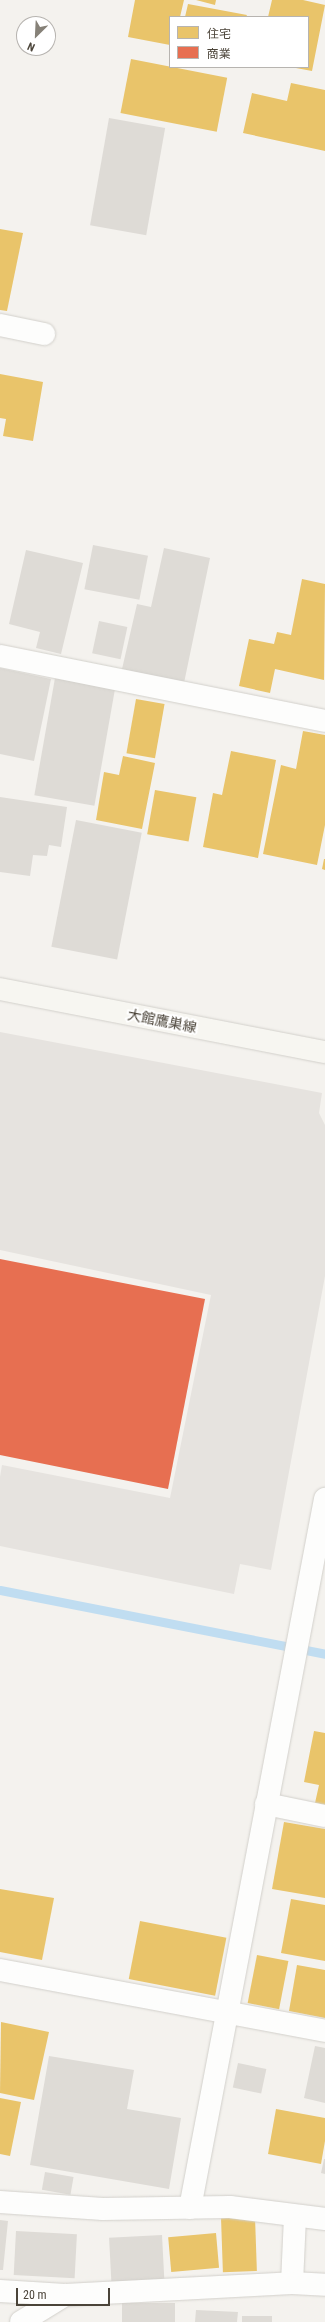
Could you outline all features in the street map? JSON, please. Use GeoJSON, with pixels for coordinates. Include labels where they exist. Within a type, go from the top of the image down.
{"type":"FeatureCollection","features":[{"type":"Feature","properties":{"kind":"main road","name":"大館鷹巣線"},"geometry":{"type":"LineString","coordinates":[[0,989],[325,1052]]}},
{"type":"Feature","properties":{"kind":"street"},"geometry":{"type":"LineString","coordinates":[[0,325],[44,334]]}},
{"type":"Feature","properties":{"kind":"street"},"geometry":{"type":"LineString","coordinates":[[0,656],[325,721]]}},
{"type":"Feature","properties":{"kind":"street"},"geometry":{"type":"LineString","coordinates":[[190,2208],[325,1498]]}},
{"type":"Feature","properties":{"kind":"street"},"geometry":{"type":"LineString","coordinates":[[266,1804],[325,1816]]}},
{"type":"Feature","properties":{"kind":"street"},"geometry":{"type":"LineString","coordinates":[[0,1970],[226,2014],[325,2031]]}},
{"type":"Feature","properties":{"kind":"street"},"geometry":{"type":"LineString","coordinates":[[0,2202],[103,2209],[230,2207],[325,2219]]}},
{"type":"Feature","properties":{"kind":"street"},"geometry":{"type":"LineString","coordinates":[[292,2283],[295,2216]]}},
{"type":"Feature","properties":{"kind":"street"},"geometry":{"type":"LineString","coordinates":[[0,2291],[65,2295],[292,2283],[325,2285]]}},
{"type":"Feature","properties":{"kind":"street"},"geometry":{"type":"LineString","coordinates":[[21,2322],[65,2295]]}},
{"type":"Feature","properties":{"kind":"shaded area"},"geometry":{"type":"Polygon","coordinates":[[[0,1032],[322,1093],[319,1113],[325,1125],[325,1276],[271,1570],[240,1564],[234,1594],[0,1546],[0,1477],[2,1465],[170,1498],[211,1295],[0,1250],[0,1032]]]}},
{"type":"Feature","properties":{"kind":"building: 住宅"},"geometry":{"type":"Polygon","coordinates":[[[135,0],[184,0],[180,16],[169,16],[169,45],[128,37],[135,0]]]}},
{"type":"Feature","properties":{"kind":"building: 住宅"},"geometry":{"type":"Polygon","coordinates":[[[196,0],[216,0],[215,5],[196,0]]]}},
{"type":"Feature","properties":{"kind":"building: 住宅"},"geometry":{"type":"Polygon","coordinates":[[[272,0],[303,0],[325,5],[312,71],[296,68],[309,68],[309,16],[268,16],[272,0]]]}},
{"type":"Feature","properties":{"kind":"building: 住宅"},"geometry":{"type":"Polygon","coordinates":[[[188,4],[247,15],[246,16],[185,16],[188,4]]]}},
{"type":"Feature","properties":{"kind":"building: 住宅"},"geometry":{"type":"Polygon","coordinates":[[[131,59],[169,66],[169,68],[177,68],[227,78],[217,132],[121,113],[131,59]]]}},
{"type":"Feature","properties":{"kind":"building: 住宅"},"geometry":{"type":"Polygon","coordinates":[[[291,83],[325,90],[325,151],[243,133],[252,93],[287,101],[291,83]]]}},
{"type":"Feature","properties":{"kind":"building: 住宅"},"geometry":{"type":"Polygon","coordinates":[[[0,229],[23,233],[7,311],[0,310],[0,229]]]}},
{"type":"Feature","properties":{"kind":"building: 住宅"},"geometry":{"type":"Polygon","coordinates":[[[0,374],[43,382],[33,441],[3,436],[6,419],[0,418],[0,374]]]}},
{"type":"Feature","properties":{"kind":"building: 住宅"},"geometry":{"type":"Polygon","coordinates":[[[302,579],[325,584],[324,680],[275,669],[270,693],[239,686],[249,639],[274,644],[277,632],[291,635],[302,579]]]}},
{"type":"Feature","properties":{"kind":"building: 住宅"},"geometry":{"type":"Polygon","coordinates":[[[136,699],[165,704],[155,758],[126,753],[136,699]]]}},
{"type":"Feature","properties":{"kind":"building: 住宅"},"geometry":{"type":"Polygon","coordinates":[[[303,731],[325,735],[325,825],[317,865],[263,854],[281,765],[296,769],[303,731]]]}},
{"type":"Feature","properties":{"kind":"building: 住宅"},"geometry":{"type":"Polygon","coordinates":[[[231,751],[276,760],[258,858],[203,847],[213,793],[222,795],[231,751]]]}},
{"type":"Feature","properties":{"kind":"building: 住宅"},"geometry":{"type":"Polygon","coordinates":[[[123,756],[155,763],[142,829],[96,820],[104,772],[119,775],[123,756]]]}},
{"type":"Feature","properties":{"kind":"building: 住宅"},"geometry":{"type":"Polygon","coordinates":[[[155,790],[196,797],[189,842],[147,834],[155,790]]]}},
{"type":"Feature","properties":{"kind":"building: 住宅"},"geometry":{"type":"Polygon","coordinates":[[[325,859],[325,870],[322,869],[325,859]]]}},
{"type":"Feature","properties":{"kind":"building: 住宅"},"geometry":{"type":"Polygon","coordinates":[[[314,1731],[325,1733],[325,1805],[315,1803],[319,1785],[304,1782],[314,1731]]]}},
{"type":"Feature","properties":{"kind":"building: 住宅"},"geometry":{"type":"Polygon","coordinates":[[[284,1822],[325,1829],[325,1898],[272,1889],[284,1822]]]}},
{"type":"Feature","properties":{"kind":"building: 住宅"},"geometry":{"type":"Polygon","coordinates":[[[0,1889],[54,1898],[42,1960],[0,1952],[0,1889]]]}},
{"type":"Feature","properties":{"kind":"building: 住宅"},"geometry":{"type":"Polygon","coordinates":[[[291,1899],[325,1905],[325,1961],[281,1953],[291,1899]]]}},
{"type":"Feature","properties":{"kind":"building: 住宅"},"geometry":{"type":"Polygon","coordinates":[[[140,1921],[226,1938],[215,1996],[129,1979],[140,1921]]]}},
{"type":"Feature","properties":{"kind":"building: 住宅"},"geometry":{"type":"Polygon","coordinates":[[[257,1955],[288,1961],[279,2009],[248,2003],[257,1955]]]}},
{"type":"Feature","properties":{"kind":"building: 住宅"},"geometry":{"type":"Polygon","coordinates":[[[297,1965],[325,1970],[325,2018],[289,2011],[297,1965]]]}},
{"type":"Feature","properties":{"kind":"building: 住宅"},"geometry":{"type":"Polygon","coordinates":[[[1,2022],[49,2032],[34,2100],[0,2093],[1,2022]]]}},
{"type":"Feature","properties":{"kind":"building: 住宅"},"geometry":{"type":"Polygon","coordinates":[[[0,2098],[21,2102],[10,2156],[0,2154],[0,2098]]]}},
{"type":"Feature","properties":{"kind":"building: 住宅"},"geometry":{"type":"Polygon","coordinates":[[[276,2109],[325,2118],[325,2141],[321,2164],[268,2154],[276,2109]]]}},
{"type":"Feature","properties":{"kind":"building: 住宅"},"geometry":{"type":"Polygon","coordinates":[[[255,2217],[257,2271],[223,2272],[221,2218],[255,2217]]]}},
{"type":"Feature","properties":{"kind":"building: 住宅"},"geometry":{"type":"Polygon","coordinates":[[[216,2233],[219,2268],[171,2272],[168,2237],[216,2233]]]}},
{"type":"Feature","properties":{"kind":"building: 商業"},"geometry":{"type":"Polygon","coordinates":[[[0,1259],[205,1299],[168,1489],[0,1455],[0,1259]]]}},
{"type":"Feature","properties":{"kind":"building: その他"},"geometry":{"type":"Polygon","coordinates":[[[109,118],[165,128],[146,235],[90,225],[109,118]]]}},
{"type":"Feature","properties":{"kind":"building: その他"},"geometry":{"type":"Polygon","coordinates":[[[93,545],[148,556],[139,600],[84,589],[93,545]]]}},
{"type":"Feature","properties":{"kind":"building: その他"},"geometry":{"type":"Polygon","coordinates":[[[164,548],[210,558],[184,683],[122,669],[137,604],[151,607],[164,548]]]}},
{"type":"Feature","properties":{"kind":"building: その他"},"geometry":{"type":"Polygon","coordinates":[[[26,550],[83,563],[61,654],[36,648],[40,632],[9,624],[26,550]]]}},
{"type":"Feature","properties":{"kind":"building: その他"},"geometry":{"type":"Polygon","coordinates":[[[99,621],[127,627],[121,659],[92,653],[99,621]]]}},
{"type":"Feature","properties":{"kind":"building: その他"},"geometry":{"type":"Polygon","coordinates":[[[0,668],[51,679],[34,761],[0,754],[0,668]]]}},
{"type":"Feature","properties":{"kind":"building: その他"},"geometry":{"type":"Polygon","coordinates":[[[55,678],[115,689],[94,806],[34,795],[55,678]]]}},
{"type":"Feature","properties":{"kind":"building: その他"},"geometry":{"type":"Polygon","coordinates":[[[0,797],[67,807],[61,847],[49,845],[47,856],[33,855],[30,876],[0,872],[0,797]]]}},
{"type":"Feature","properties":{"kind":"building: その他"},"geometry":{"type":"Polygon","coordinates":[[[76,820],[142,833],[117,959],[51,947],[76,820]]]}},
{"type":"Feature","properties":{"kind":"building: その他"},"geometry":{"type":"Polygon","coordinates":[[[315,2046],[325,2048],[325,2103],[304,2098],[315,2046]]]}},
{"type":"Feature","properties":{"kind":"building: その他"},"geometry":{"type":"Polygon","coordinates":[[[49,2056],[134,2070],[127,2109],[181,2118],[169,2189],[30,2165],[49,2056]]]}},
{"type":"Feature","properties":{"kind":"building: その他"},"geometry":{"type":"Polygon","coordinates":[[[238,2063],[266,2069],[261,2093],[233,2087],[238,2063]]]}},
{"type":"Feature","properties":{"kind":"building: その他"},"geometry":{"type":"Polygon","coordinates":[[[325,2159],[325,2174],[321,2173],[325,2159]]]}},
{"type":"Feature","properties":{"kind":"building: その他"},"geometry":{"type":"Polygon","coordinates":[[[45,2172],[74,2177],[70,2195],[42,2190],[45,2172]]]}},
{"type":"Feature","properties":{"kind":"building: その他"},"geometry":{"type":"Polygon","coordinates":[[[0,2220],[8,2221],[3,2270],[0,2270],[0,2220]]]}},
{"type":"Feature","properties":{"kind":"building: その他"},"geometry":{"type":"Polygon","coordinates":[[[16,2231],[77,2234],[75,2278],[14,2275],[16,2231]]]}},
{"type":"Feature","properties":{"kind":"building: その他"},"geometry":{"type":"Polygon","coordinates":[[[162,2235],[164,2280],[111,2283],[109,2238],[162,2235]]]}},
{"type":"Feature","properties":{"kind":"building: その他"},"geometry":{"type":"Polygon","coordinates":[[[122,2303],[175,2303],[175,2322],[122,2322],[122,2303]]]}},
{"type":"Feature","properties":{"kind":"building: その他"},"geometry":{"type":"Polygon","coordinates":[[[196,2310],[238,2312],[237,2322],[195,2322],[196,2310]]]}},
{"type":"Feature","properties":{"kind":"building: その他"},"geometry":{"type":"Polygon","coordinates":[[[242,2316],[272,2316],[272,2322],[242,2322],[242,2316]]]}},
{"type":"Feature","properties":{"kind":"waterway"},"geometry":{"type":"LineString","coordinates":[[0,1590],[325,1654]]}}]}
